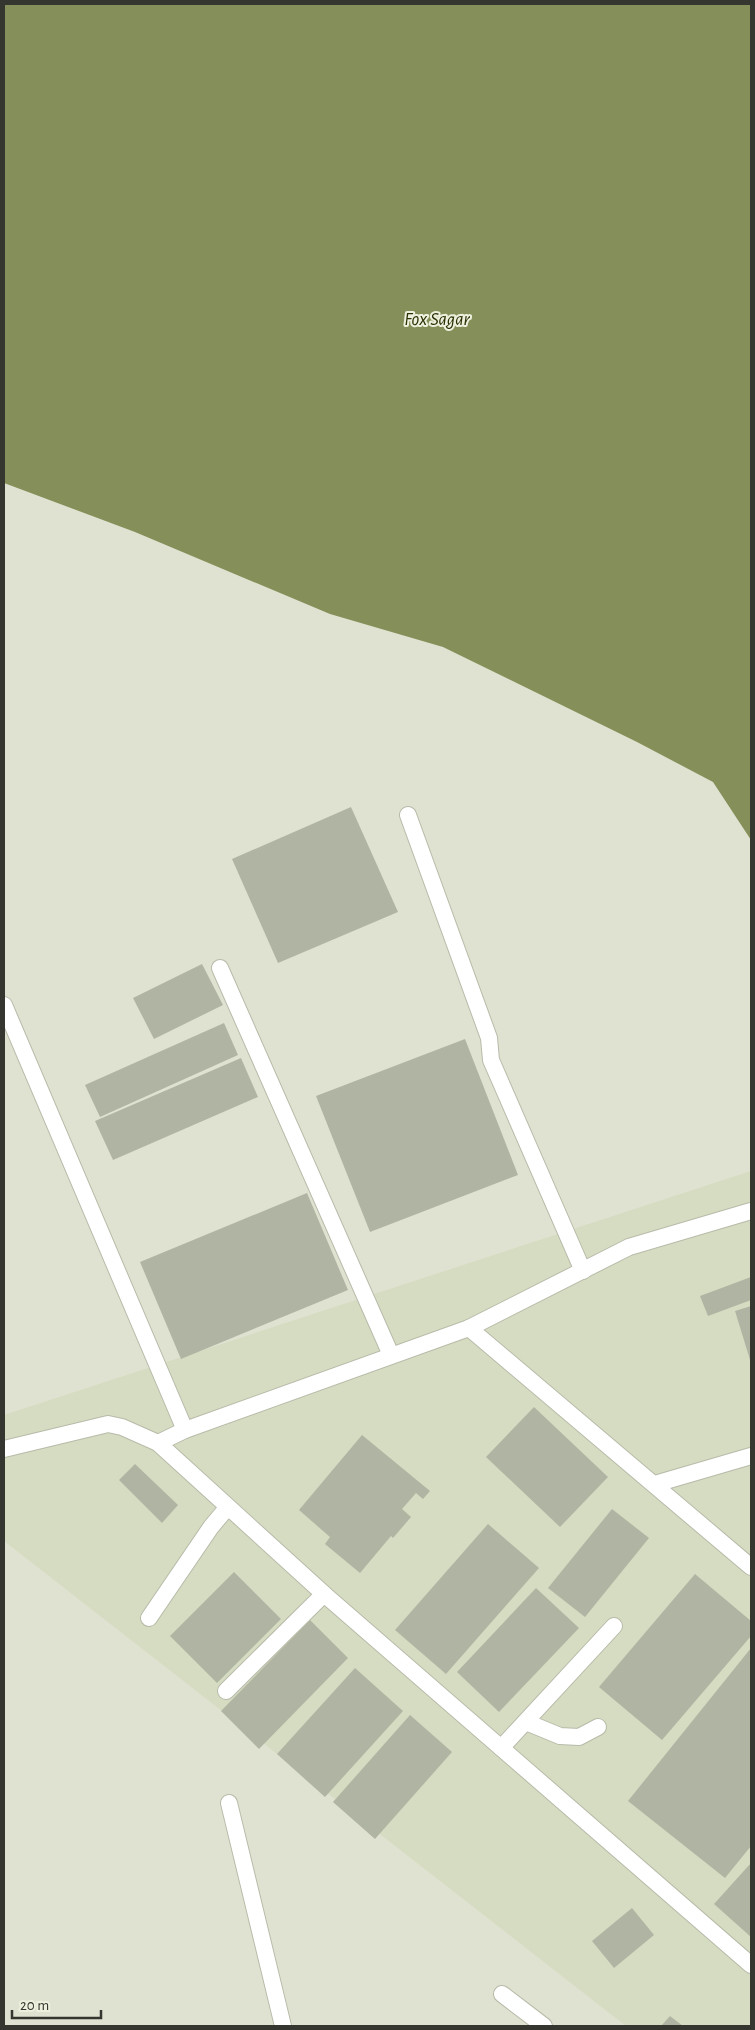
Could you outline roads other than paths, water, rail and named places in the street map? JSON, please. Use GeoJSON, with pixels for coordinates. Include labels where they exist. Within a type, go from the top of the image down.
{"type":"FeatureCollection","features":[{"type":"Feature","properties":{"kind":"lane"},"geometry":{"type":"LineString","coordinates":[[408,815],[489,1038],[491,1060],[583,1271]]}},
{"type":"Feature","properties":{"kind":"lane"},"geometry":{"type":"LineString","coordinates":[[220,968],[391,1355]]}},
{"type":"Feature","properties":{"kind":"lane"},"geometry":{"type":"LineString","coordinates":[[4,1005],[185,1430]]}},
{"type":"Feature","properties":{"kind":"lane"},"geometry":{"type":"LineString","coordinates":[[158,1444],[185,1430],[469,1328],[629,1247],[751,1211]]}},
{"type":"Feature","properties":{"kind":"lane"},"geometry":{"type":"LineString","coordinates":[[469,1328],[751,1567]]}},
{"type":"Feature","properties":{"kind":"lane"},"geometry":{"type":"LineString","coordinates":[[4,1449],[108,1424],[122,1427],[158,1444],[324,1594],[751,1964]]}},
{"type":"Feature","properties":{"kind":"lane"},"geometry":{"type":"LineString","coordinates":[[655,1484],[751,1456]]}},
{"type":"Feature","properties":{"kind":"lane"},"geometry":{"type":"LineString","coordinates":[[149,1618],[211,1527],[227,1508]]}},
{"type":"Feature","properties":{"kind":"lane"},"geometry":{"type":"LineString","coordinates":[[226,1691],[324,1594]]}},
{"type":"Feature","properties":{"kind":"lane"},"geometry":{"type":"LineString","coordinates":[[501,1748],[614,1626]]}},
{"type":"Feature","properties":{"kind":"lane"},"geometry":{"type":"LineString","coordinates":[[526,1722],[560,1736],[579,1737],[598,1727]]}},
{"type":"Feature","properties":{"kind":"lane"},"geometry":{"type":"LineString","coordinates":[[229,1803],[283,2026]]}},
{"type":"Feature","properties":{"kind":"lane"},"geometry":{"type":"LineString","coordinates":[[502,1994],[544,2026]]}},
{"type":"Feature","properties":{"kind":"water","name":"Fox Sagar"},"geometry":{"type":"Polygon","coordinates":[[[4,4],[751,4],[751,840],[713,782],[637,742],[443,647],[330,614],[135,532],[4,483],[4,4]]]}}]}
